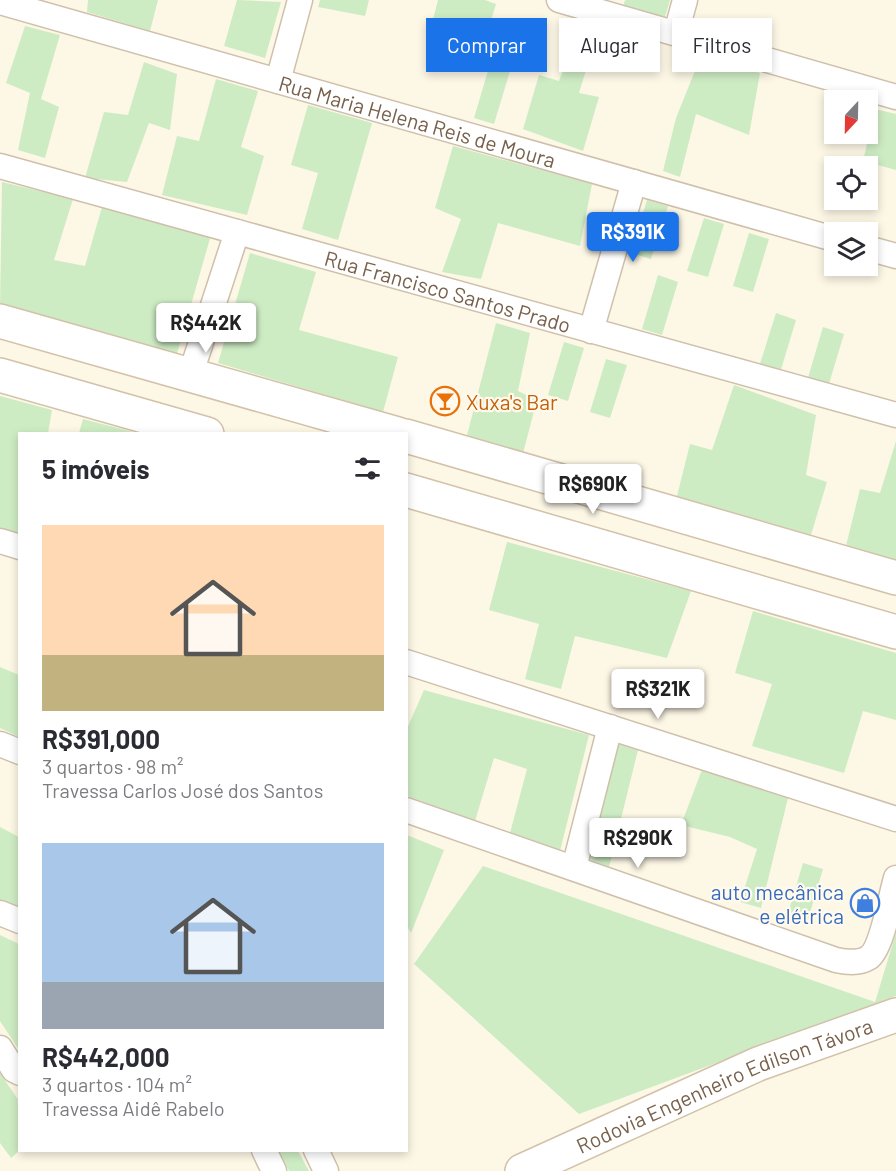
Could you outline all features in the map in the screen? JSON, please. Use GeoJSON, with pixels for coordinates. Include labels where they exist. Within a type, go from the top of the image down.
{"type":"FeatureCollection","features":[{"type":"Feature","properties":{"kind":"street"},"geometry":{"type":"LineString","coordinates":[[278,81],[300,0]]}},
{"type":"Feature","properties":{"kind":"street"},"geometry":{"type":"LineString","coordinates":[[559,0],[672,32]]}},
{"type":"Feature","properties":{"kind":"street"},"geometry":{"type":"LineString","coordinates":[[680,18],[685,0]]}},
{"type":"Feature","properties":{"kind":"street","name":"Rua Maria Helena Reis de Moura"},"geometry":{"type":"LineString","coordinates":[[0,2],[824,235]]}},
{"type":"Feature","properties":{"kind":"street"},"geometry":{"type":"LineString","coordinates":[[772,61],[896,97]]}},
{"type":"Feature","properties":{"kind":"street","name":"Rua Francisco Santos Prado"},"geometry":{"type":"LineString","coordinates":[[0,166],[896,416]]}},
{"type":"Feature","properties":{"kind":"street"},"geometry":{"type":"LineString","coordinates":[[591,331],[634,182]]}},
{"type":"Feature","properties":{"kind":"street"},"geometry":{"type":"LineString","coordinates":[[190,376],[237,232]]}},
{"type":"Feature","properties":{"kind":"street"},"geometry":{"type":"LineString","coordinates":[[878,251],[896,256]]}},
{"type":"Feature","properties":{"kind":"street"},"geometry":{"type":"LineString","coordinates":[[0,321],[392,432]]}},
{"type":"Feature","properties":{"kind":"street"},"geometry":{"type":"LineString","coordinates":[[0,375],[173,429],[193,432]]}},
{"type":"Feature","properties":{"kind":"street"},"geometry":{"type":"LineString","coordinates":[[408,437],[576,483],[896,578]]}},
{"type":"Feature","properties":{"kind":"street"},"geometry":{"type":"LineString","coordinates":[[561,533],[576,483]]}},
{"type":"Feature","properties":{"kind":"street"},"geometry":{"type":"LineString","coordinates":[[408,491],[561,533],[896,632]]}},
{"type":"Feature","properties":{"kind":"street"},"geometry":{"type":"LineString","coordinates":[[0,541],[18,546]]}},
{"type":"Feature","properties":{"kind":"street"},"geometry":{"type":"LineString","coordinates":[[408,663],[896,819]]}},
{"type":"Feature","properties":{"kind":"street"},"geometry":{"type":"LineString","coordinates":[[573,868],[610,727]]}},
{"type":"Feature","properties":{"kind":"street"},"geometry":{"type":"LineString","coordinates":[[0,744],[18,751]]}},
{"type":"Feature","properties":{"kind":"street"},"geometry":{"type":"LineString","coordinates":[[408,811],[836,960],[852,963],[869,958],[877,946],[896,878]]}},
{"type":"Feature","properties":{"kind":"street"},"geometry":{"type":"LineString","coordinates":[[0,913],[18,920]]}},
{"type":"Feature","properties":{"kind":"street","name":"Rodovia Engenheiro Edilson Távora"},"geometry":{"type":"LineString","coordinates":[[522,1171],[758,1064],[896,1015]]}},
{"type":"Feature","properties":{"kind":"street"},"geometry":{"type":"LineString","coordinates":[[0,1048],[14,1070],[18,1072]]}},
{"type":"Feature","properties":{"kind":"street"},"geometry":{"type":"LineString","coordinates":[[265,1152],[274,1171]]}},
{"type":"Feature","properties":{"kind":"street"},"geometry":{"type":"LineString","coordinates":[[317,1152],[326,1171]]}},
{"type":"Feature","properties":{"kind":"green space"},"geometry":{"type":"Polygon","coordinates":[[[88,0],[158,0],[150,31],[87,12],[88,0]]]}},
{"type":"Feature","properties":{"kind":"green space"},"geometry":{"type":"Polygon","coordinates":[[[237,0],[281,2],[265,58],[224,46],[237,0]]]}},
{"type":"Feature","properties":{"kind":"green space"},"geometry":{"type":"Polygon","coordinates":[[[320,0],[369,0],[365,16],[318,7],[320,0]]]}},
{"type":"Feature","properties":{"kind":"green space"},"geometry":{"type":"Polygon","coordinates":[[[438,0],[485,0],[496,4],[492,18],[433,18],[438,0]]]}},
{"type":"Feature","properties":{"kind":"green space"},"geometry":{"type":"Polygon","coordinates":[[[625,0],[670,0],[665,17],[623,7],[625,0]]]}},
{"type":"Feature","properties":{"kind":"green space"},"geometry":{"type":"Polygon","coordinates":[[[25,26],[60,35],[41,99],[59,107],[45,158],[18,150],[30,93],[6,83],[25,26]]]}},
{"type":"Feature","properties":{"kind":"green space"},"geometry":{"type":"Polygon","coordinates":[[[144,62],[177,74],[170,130],[149,123],[127,182],[85,178],[104,112],[128,115],[144,62]]]}},
{"type":"Feature","properties":{"kind":"green space"},"geometry":{"type":"Polygon","coordinates":[[[488,72],[510,72],[494,124],[474,118],[488,72]]]}},
{"type":"Feature","properties":{"kind":"green space"},"geometry":{"type":"Polygon","coordinates":[[[562,72],[585,72],[579,93],[599,97],[583,151],[523,129],[539,75],[559,81],[562,72]]]}},
{"type":"Feature","properties":{"kind":"green space"},"geometry":{"type":"Polygon","coordinates":[[[695,72],[760,73],[749,135],[696,114],[680,177],[663,171],[676,118],[695,72]]]}},
{"type":"Feature","properties":{"kind":"green space"},"geometry":{"type":"Polygon","coordinates":[[[216,79],[258,91],[241,147],[264,156],[247,215],[162,195],[177,136],[199,141],[216,79]]]}},
{"type":"Feature","properties":{"kind":"green space"},"geometry":{"type":"Polygon","coordinates":[[[308,105],[372,123],[338,240],[302,229],[318,173],[291,165],[308,105]]]}},
{"type":"Feature","properties":{"kind":"green space"},"geometry":{"type":"Polygon","coordinates":[[[878,110],[896,114],[896,170],[878,165],[878,156],[864,156],[867,144],[878,144],[878,110]]]}},
{"type":"Feature","properties":{"kind":"green space"},"geometry":{"type":"Polygon","coordinates":[[[453,146],[592,184],[580,246],[498,223],[481,279],[442,272],[461,219],[435,208],[453,146]]]}},
{"type":"Feature","properties":{"kind":"green space"},"geometry":{"type":"Polygon","coordinates":[[[2,182],[73,199],[54,260],[85,266],[102,207],[211,235],[176,357],[0,307],[2,182]]]}},
{"type":"Feature","properties":{"kind":"green space"},"geometry":{"type":"Polygon","coordinates":[[[647,200],[668,206],[651,259],[631,253],[647,200]]]}},
{"type":"Feature","properties":{"kind":"green space"},"geometry":{"type":"Polygon","coordinates":[[[704,218],[724,224],[708,277],[687,271],[704,218]]]}},
{"type":"Feature","properties":{"kind":"green space"},"geometry":{"type":"Polygon","coordinates":[[[749,233],[769,239],[753,292],[733,286],[749,233]]]}},
{"type":"Feature","properties":{"kind":"green space"},"geometry":{"type":"Polygon","coordinates":[[[250,253],[316,272],[299,330],[398,357],[383,412],[218,363],[250,253]]]}},
{"type":"Feature","properties":{"kind":"green space"},"geometry":{"type":"Polygon","coordinates":[[[658,275],[678,282],[662,335],[642,329],[658,275]]]}},
{"type":"Feature","properties":{"kind":"green space"},"geometry":{"type":"Polygon","coordinates":[[[776,313],[796,320],[780,373],[759,367],[776,313]]]}},
{"type":"Feature","properties":{"kind":"green space"},"geometry":{"type":"Polygon","coordinates":[[[496,323],[530,333],[518,391],[537,400],[522,457],[466,439],[496,323]]]}},
{"type":"Feature","properties":{"kind":"green space"},"geometry":{"type":"Polygon","coordinates":[[[823,327],[844,334],[828,387],[807,381],[823,327]]]}},
{"type":"Feature","properties":{"kind":"green space"},"geometry":{"type":"Polygon","coordinates":[[[564,342],[584,348],[568,401],[548,395],[564,342]]]}},
{"type":"Feature","properties":{"kind":"green space"},"geometry":{"type":"Polygon","coordinates":[[[606,359],[627,365],[610,418],[590,412],[606,359]]]}},
{"type":"Feature","properties":{"kind":"green space"},"geometry":{"type":"Polygon","coordinates":[[[734,385],[816,415],[806,475],[827,482],[811,535],[676,500],[690,444],[712,450],[734,385]]]}},
{"type":"Feature","properties":{"kind":"green space"},"geometry":{"type":"Polygon","coordinates":[[[0,396],[52,410],[48,432],[18,432],[18,534],[0,528],[0,396]]]}},
{"type":"Feature","properties":{"kind":"green space"},"geometry":{"type":"Polygon","coordinates":[[[83,419],[133,432],[79,432],[83,419]]]}},
{"type":"Feature","properties":{"kind":"green space"},"geometry":{"type":"Polygon","coordinates":[[[896,441],[896,564],[845,550],[860,489],[880,493],[896,441]]]}},
{"type":"Feature","properties":{"kind":"green space"},"geometry":{"type":"Polygon","coordinates":[[[507,542],[691,591],[667,658],[575,636],[561,689],[525,679],[539,624],[489,610],[507,542]]]}},
{"type":"Feature","properties":{"kind":"green space"},"geometry":{"type":"Polygon","coordinates":[[[753,611],[896,653],[896,720],[863,711],[844,773],[752,746],[772,684],[735,673],[753,611]]]}},
{"type":"Feature","properties":{"kind":"green space"},"geometry":{"type":"Polygon","coordinates":[[[0,667],[18,675],[18,737],[0,728],[0,667]]]}},
{"type":"Feature","properties":{"kind":"green space"},"geometry":{"type":"Polygon","coordinates":[[[424,690],[589,735],[560,851],[510,833],[527,769],[494,758],[475,821],[408,796],[408,726],[424,690]]]}},
{"type":"Feature","properties":{"kind":"green space"},"geometry":{"type":"Polygon","coordinates":[[[619,740],[639,746],[609,867],[587,858],[619,740]]]}},
{"type":"Feature","properties":{"kind":"green space"},"geometry":{"type":"Polygon","coordinates":[[[703,767],[789,794],[761,908],[740,902],[757,849],[730,837],[681,825],[703,767]]]}},
{"type":"Feature","properties":{"kind":"green space"},"geometry":{"type":"Polygon","coordinates":[[[0,827],[18,836],[18,908],[0,901],[0,827]]]}},
{"type":"Feature","properties":{"kind":"green space"},"geometry":{"type":"Polygon","coordinates":[[[408,835],[444,850],[411,933],[408,928],[408,835]]]}},
{"type":"Feature","properties":{"kind":"green space"},"geometry":{"type":"Polygon","coordinates":[[[803,863],[823,869],[807,923],[787,917],[803,863]]]}},
{"type":"Feature","properties":{"kind":"green space"},"geometry":{"type":"Polygon","coordinates":[[[483,866],[875,1002],[896,933],[896,996],[579,1114],[414,964],[483,866]]]}},
{"type":"Feature","properties":{"kind":"green space"},"geometry":{"type":"Polygon","coordinates":[[[0,935],[18,944],[18,1048],[0,1021],[0,935]]]}},
{"type":"Feature","properties":{"kind":"green space"},"geometry":{"type":"Polygon","coordinates":[[[0,1073],[18,1100],[18,1152],[11,1158],[0,1143],[0,1073]]]}},
{"type":"Feature","properties":{"kind":"green space"},"geometry":{"type":"Polygon","coordinates":[[[280,1152],[299,1152],[309,1171],[289,1171],[280,1152]]]}},
{"type":"Feature","properties":{"kind":"place","name":"Xuxa's Bar"},"geometry":{"type":"Point","coordinates":[445,401]}},
{"type":"Feature","properties":{"kind":"place","name":"auto mecânica e elétrica"},"geometry":{"type":"Point","coordinates":[865,903]}}]}
